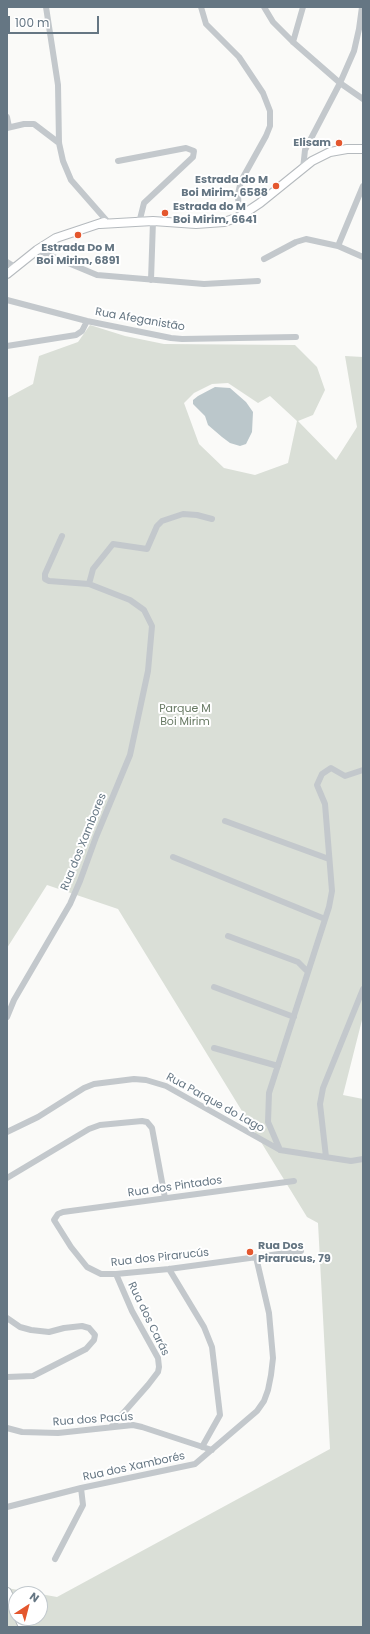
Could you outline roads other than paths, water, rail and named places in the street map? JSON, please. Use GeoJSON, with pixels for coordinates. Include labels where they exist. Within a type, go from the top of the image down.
{"type":"FeatureCollection","features":[{"type":"Feature","properties":{"kind":"main road"},"geometry":{"type":"LineString","coordinates":[[7,274],[37,250],[56,238],[104,222],[147,220],[196,224],[224,222],[239,217],[260,203],[312,161],[330,152],[347,149],[363,149]]}},
{"type":"Feature","properties":{"kind":"street"},"geometry":{"type":"LineString","coordinates":[[46,7],[58,85],[59,143],[63,161],[71,180],[104,222]]}},
{"type":"Feature","properties":{"kind":"street"},"geometry":{"type":"LineString","coordinates":[[201,7],[206,24],[239,57],[263,93],[270,111],[270,126],[266,136],[241,181],[238,194],[239,217]]}},
{"type":"Feature","properties":{"kind":"street"},"geometry":{"type":"LineString","coordinates":[[264,7],[273,22],[293,42],[340,83],[363,99]]}},
{"type":"Feature","properties":{"kind":"street"},"geometry":{"type":"LineString","coordinates":[[293,42],[303,7]]}},
{"type":"Feature","properties":{"kind":"street"},"geometry":{"type":"LineString","coordinates":[[303,169],[305,150],[340,83],[357,41],[362,7]]}},
{"type":"Feature","properties":{"kind":"street"},"geometry":{"type":"LineString","coordinates":[[7,117],[8,127],[34,124],[59,143]]}},
{"type":"Feature","properties":{"kind":"street"},"geometry":{"type":"LineString","coordinates":[[118,160],[186,148],[194,151],[193,157],[144,202],[147,220],[151,280]]}},
{"type":"Feature","properties":{"kind":"street"},"geometry":{"type":"LineString","coordinates":[[338,246],[363,186]]}},
{"type":"Feature","properties":{"kind":"street"},"geometry":{"type":"LineString","coordinates":[[264,259],[296,242],[306,239],[338,246],[363,257]]}},
{"type":"Feature","properties":{"kind":"street"},"geometry":{"type":"LineString","coordinates":[[37,250],[97,275],[204,284],[258,281]]}},
{"type":"Feature","properties":{"kind":"street"},"geometry":{"type":"LineString","coordinates":[[7,262],[15,267]]}},
{"type":"Feature","properties":{"kind":"street","name":"Rua Afeganistão"},"geometry":{"type":"LineString","coordinates":[[7,300],[86,321],[182,339],[296,337]]}},
{"type":"Feature","properties":{"kind":"street"},"geometry":{"type":"LineString","coordinates":[[7,346],[76,335],[82,331],[86,321]]}},
{"type":"Feature","properties":{"kind":"street"},"geometry":{"type":"LineString","coordinates":[[89,584],[93,569],[113,544],[147,549],[157,526],[162,521],[183,514],[198,515],[212,519]]}},
{"type":"Feature","properties":{"kind":"street","name":"Rua dos Xambores"},"geometry":{"type":"LineString","coordinates":[[7,1018],[14,1000],[76,892],[96,837],[126,766],[132,746],[149,661],[152,626],[144,610],[130,600],[89,584],[49,582],[46,579],[45,574],[62,536]]}},
{"type":"Feature","properties":{"kind":"street"},"geometry":{"type":"LineString","coordinates":[[363,770],[345,776],[331,768],[322,774],[318,785],[325,804],[332,891],[325,919],[269,1093],[268,1122],[280,1150],[351,1161],[363,1159]]}},
{"type":"Feature","properties":{"kind":"street"},"geometry":{"type":"LineString","coordinates":[[225,821],[329,859]]}},
{"type":"Feature","properties":{"kind":"street"},"geometry":{"type":"LineString","coordinates":[[174,857],[325,919]]}},
{"type":"Feature","properties":{"kind":"street"},"geometry":{"type":"LineString","coordinates":[[228,936],[298,962],[308,972]]}},
{"type":"Feature","properties":{"kind":"street"},"geometry":{"type":"LineString","coordinates":[[214,987],[294,1016]]}},
{"type":"Feature","properties":{"kind":"street"},"geometry":{"type":"LineString","coordinates":[[326,1157],[320,1104],[323,1088],[363,989]]}},
{"type":"Feature","properties":{"kind":"street"},"geometry":{"type":"LineString","coordinates":[[214,1048],[278,1066]]}},
{"type":"Feature","properties":{"kind":"street","name":"Rua Parque do Lago"},"geometry":{"type":"LineString","coordinates":[[7,1132],[38,1117],[84,1088],[94,1084],[134,1079],[155,1082],[166,1086],[280,1150]]}},
{"type":"Feature","properties":{"kind":"street"},"geometry":{"type":"LineString","coordinates":[[7,1178],[88,1129],[100,1125],[142,1121],[147,1122],[152,1128],[164,1198]]}},
{"type":"Feature","properties":{"kind":"street","name":"Rua dos Pintados"},"geometry":{"type":"LineString","coordinates":[[58,1214],[63,1212],[294,1181]]}},
{"type":"Feature","properties":{"kind":"street","name":"Rua dos Pirarucús"},"geometry":{"type":"LineString","coordinates":[[58,1214],[54,1220],[87,1267],[101,1274],[116,1274],[169,1268],[301,1251]]}},
{"type":"Feature","properties":{"kind":"street","name":"Rua dos Xamborés"},"geometry":{"type":"LineString","coordinates":[[7,1507],[81,1488],[195,1464],[257,1411],[264,1401],[272,1375],[272,1340],[269,1313],[256,1257]]}},
{"type":"Feature","properties":{"kind":"street"},"geometry":{"type":"LineString","coordinates":[[169,1268],[204,1327],[212,1347],[220,1415],[202,1447]]}},
{"type":"Feature","properties":{"kind":"street","name":"Rua dos Carás"},"geometry":{"type":"LineString","coordinates":[[111,1427],[148,1385],[158,1372],[159,1367],[158,1358],[132,1311],[116,1274]]}},
{"type":"Feature","properties":{"kind":"street"},"geometry":{"type":"LineString","coordinates":[[7,1318],[20,1327],[31,1330],[49,1332],[64,1328],[82,1326],[89,1328],[95,1335],[94,1340],[86,1349],[33,1376],[7,1377]]}},
{"type":"Feature","properties":{"kind":"street","name":"Rua dos Pacús"},"geometry":{"type":"LineString","coordinates":[[7,1428],[22,1432],[58,1433],[124,1425],[142,1427],[212,1450]]}},
{"type":"Feature","properties":{"kind":"street"},"geometry":{"type":"LineString","coordinates":[[55,1559],[61,1544],[81,1508],[83,1502],[81,1488]]}},
{"type":"Feature","properties":{"kind":"place","name":"Elisam"},"geometry":{"type":"Point","coordinates":[339,143]}},
{"type":"Feature","properties":{"kind":"place","name":"Estrada do M Boi Mirim, 6588"},"geometry":{"type":"Point","coordinates":[276,186]}},
{"type":"Feature","properties":{"kind":"place","name":"Estrada do M Boi Mirim, 6641"},"geometry":{"type":"Point","coordinates":[165,213]}},
{"type":"Feature","properties":{"kind":"place","name":"Estrada Do M Boi Mirim, 6891"},"geometry":{"type":"Point","coordinates":[78,235]}},
{"type":"Feature","properties":{"kind":"place","name":"Rua Dos Pirarucus, 79"},"geometry":{"type":"Point","coordinates":[250,1252]}},
{"type":"Feature","properties":{"kind":"park label","name":"Parque M Boi Mirim"},"geometry":{"type":"Point","coordinates":[185,715]}}]}
